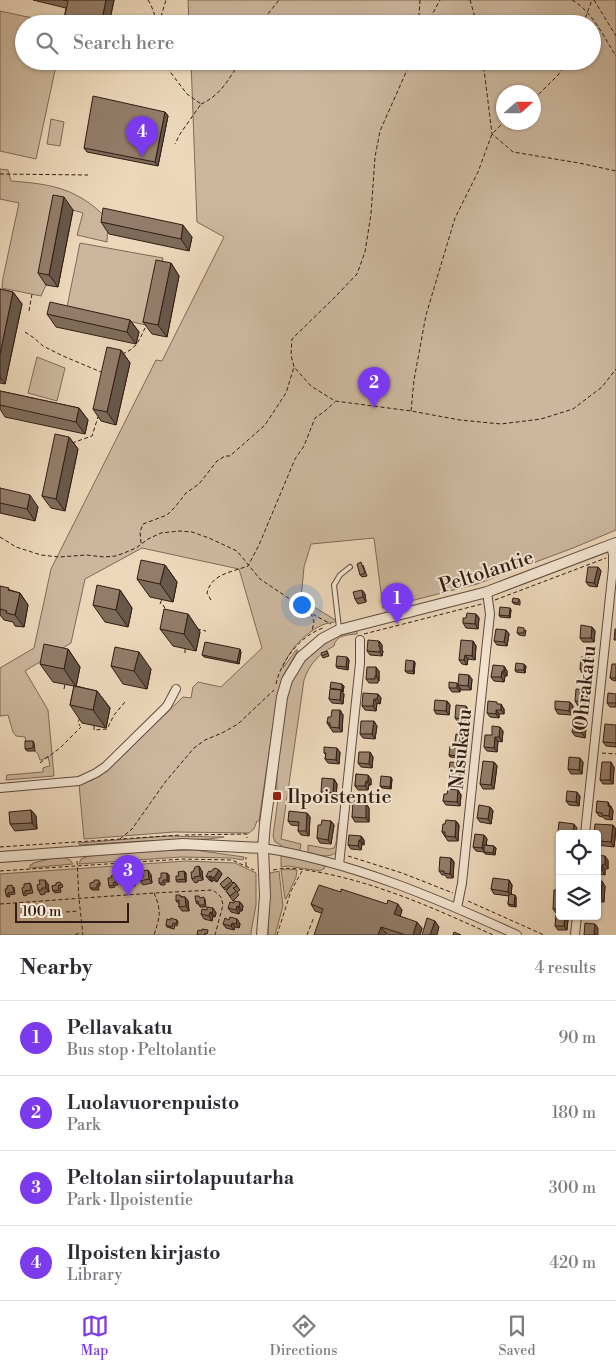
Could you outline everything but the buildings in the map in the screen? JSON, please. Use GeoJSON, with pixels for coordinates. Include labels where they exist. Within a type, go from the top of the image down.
{"type":"FeatureCollection","features":[{"type":"Feature","properties":{"kind":"street","name":"Peltolantie"},"geometry":{"type":"LineString","coordinates":[[262,935],[265,896],[264,848],[280,706],[284,690],[301,657],[336,627],[487,592],[614,544]]}},
{"type":"Feature","properties":{"kind":"street","name":"Ohrakatu"},"geometry":{"type":"LineString","coordinates":[[585,830],[614,544]]}},
{"type":"Feature","properties":{"kind":"street","name":"Nisukatu"},"geometry":{"type":"LineString","coordinates":[[457,908],[462,883],[490,614],[487,592]]}},
{"type":"Feature","properties":{"kind":"street"},"geometry":{"type":"LineString","coordinates":[[339,864],[360,663],[360,640]]}},
{"type":"Feature","properties":{"kind":"street"},"geometry":{"type":"LineString","coordinates":[[0,788],[79,781],[96,773],[105,767],[167,706],[176,689]]}},
{"type":"Feature","properties":{"kind":"street"},"geometry":{"type":"LineString","coordinates":[[0,857],[183,844],[264,848],[339,864],[383,879],[457,908],[517,935]]}},
{"type":"Feature","properties":{"kind":"street"},"geometry":{"type":"LineString","coordinates":[[575,935],[577,920]]}},
{"type":"Feature","properties":{"kind":"lane"},"geometry":{"type":"LineString","coordinates":[[336,627],[334,585],[340,575],[350,567]]}},
{"type":"Feature","properties":{"kind":"path"},"geometry":{"type":"LineString","coordinates":[[148,0],[155,15]]}},
{"type":"Feature","properties":{"kind":"path"},"geometry":{"type":"LineString","coordinates":[[161,15],[166,0]]}},
{"type":"Feature","properties":{"kind":"path"},"geometry":{"type":"LineString","coordinates":[[267,15],[279,0]]}},
{"type":"Feature","properties":{"kind":"path"},"geometry":{"type":"LineString","coordinates":[[419,15],[420,0]]}},
{"type":"Feature","properties":{"kind":"path"},"geometry":{"type":"LineString","coordinates":[[432,15],[440,0]]}},
{"type":"Feature","properties":{"kind":"path"},"geometry":{"type":"LineString","coordinates":[[470,0],[474,15]]}},
{"type":"Feature","properties":{"kind":"path"},"geometry":{"type":"LineString","coordinates":[[572,0],[590,15]]}},
{"type":"Feature","properties":{"kind":"path"},"geometry":{"type":"LineString","coordinates":[[587,15],[593,0]]}},
{"type":"Feature","properties":{"kind":"path"},"geometry":{"type":"LineString","coordinates":[[593,0],[616,36]]}},
{"type":"Feature","properties":{"kind":"path"},"geometry":{"type":"LineString","coordinates":[[601,32],[616,56]]}},
{"type":"Feature","properties":{"kind":"path"},"geometry":{"type":"LineString","coordinates":[[170,70],[187,94],[201,104]]}},
{"type":"Feature","properties":{"kind":"path"},"geometry":{"type":"LineString","coordinates":[[175,144],[201,104],[226,85],[235,70]]}},
{"type":"Feature","properties":{"kind":"path"},"geometry":{"type":"LineString","coordinates":[[407,70],[380,131],[375,157],[371,214],[365,252],[357,274],[292,339],[291,355],[294,367],[311,386],[335,401],[411,411],[460,420],[501,424],[540,419],[573,409],[602,388],[616,369]]}},
{"type":"Feature","properties":{"kind":"path"},"geometry":{"type":"LineString","coordinates":[[484,70],[492,134],[512,152],[616,171]]}},
{"type":"Feature","properties":{"kind":"path"},"geometry":{"type":"LineString","coordinates":[[541,92],[561,70]]}},
{"type":"Feature","properties":{"kind":"path"},"geometry":{"type":"LineString","coordinates":[[411,411],[414,380],[426,315],[456,218],[478,172],[492,134],[496,130]]}},
{"type":"Feature","properties":{"kind":"path"},"geometry":{"type":"LineString","coordinates":[[0,174],[88,175]]}},
{"type":"Feature","properties":{"kind":"path"},"geometry":{"type":"LineString","coordinates":[[29,311],[32,294]]}},
{"type":"Feature","properties":{"kind":"path"},"geometry":{"type":"LineString","coordinates":[[121,354],[128,352],[137,344],[144,328]]}},
{"type":"Feature","properties":{"kind":"path"},"geometry":{"type":"LineString","coordinates":[[25,332],[43,346],[107,374]]}},
{"type":"Feature","properties":{"kind":"path"},"geometry":{"type":"LineString","coordinates":[[141,544],[140,532],[143,524],[167,515],[186,493],[199,484],[217,461],[225,456],[230,456],[265,425],[286,393],[294,367]]}},
{"type":"Feature","properties":{"kind":"path"},"geometry":{"type":"LineString","coordinates":[[211,600],[207,593],[212,581],[248,566],[260,545],[295,459],[304,446],[315,418],[335,401]]}},
{"type":"Feature","properties":{"kind":"path"},"geometry":{"type":"LineString","coordinates":[[67,444],[92,436],[98,417]]}},
{"type":"Feature","properties":{"kind":"path"},"geometry":{"type":"LineString","coordinates":[[0,537],[22,549],[41,555],[104,557],[116,556],[136,548],[148,539],[161,533],[186,531],[209,538],[233,549],[260,579],[310,613],[336,627]]}},
{"type":"Feature","properties":{"kind":"path"},"geometry":{"type":"LineString","coordinates":[[162,599],[162,604],[167,611]]}},
{"type":"Feature","properties":{"kind":"path"},"geometry":{"type":"LineString","coordinates":[[310,613],[314,622],[312,633]]}},
{"type":"Feature","properties":{"kind":"path"},"geometry":{"type":"LineString","coordinates":[[0,847],[120,838],[132,829],[166,781],[194,748],[205,740],[238,724],[273,693],[283,664],[294,649],[312,633],[336,627]]}},
{"type":"Feature","properties":{"kind":"path"},"geometry":{"type":"LineString","coordinates":[[191,628],[206,631]]}},
{"type":"Feature","properties":{"kind":"path"},"geometry":{"type":"LineString","coordinates":[[185,649],[186,654]]}},
{"type":"Feature","properties":{"kind":"path"},"geometry":{"type":"LineString","coordinates":[[64,688],[65,684]]}},
{"type":"Feature","properties":{"kind":"path"},"geometry":{"type":"LineString","coordinates":[[95,725],[94,730],[107,729],[112,718],[125,702]]}},
{"type":"Feature","properties":{"kind":"path"},"geometry":{"type":"LineString","coordinates":[[40,763],[60,748],[81,727],[78,722],[81,715]]}},
{"type":"Feature","properties":{"kind":"path"},"geometry":{"type":"LineString","coordinates":[[594,752],[616,754]]}},
{"type":"Feature","properties":{"kind":"path"},"geometry":{"type":"LineString","coordinates":[[77,851],[83,935]]}},
{"type":"Feature","properties":{"kind":"path"},"geometry":{"type":"LineString","coordinates":[[341,854],[402,873],[544,935]]}},
{"type":"Feature","properties":{"kind":"path"},"geometry":{"type":"LineString","coordinates":[[0,871],[183,858],[232,860],[257,872]]}},
{"type":"Feature","properties":{"kind":"path"},"geometry":{"type":"LineString","coordinates":[[20,864],[20,870]]}},
{"type":"Feature","properties":{"kind":"path"},"geometry":{"type":"LineString","coordinates":[[270,871],[289,868],[348,879],[422,903],[493,935]]}},
{"type":"Feature","properties":{"kind":"path"},"geometry":{"type":"LineString","coordinates":[[277,935],[291,891],[302,870]]}},
{"type":"Feature","properties":{"kind":"path"},"geometry":{"type":"LineString","coordinates":[[0,904],[154,892],[213,890],[221,897],[223,905],[215,935]]}},
{"type":"Feature","properties":{"kind":"path"},"geometry":{"type":"LineString","coordinates":[[154,892],[161,915],[154,935]]}},
{"type":"Feature","properties":{"kind":"path"},"geometry":{"type":"LineString","coordinates":[[66,912],[80,911]]}},
{"type":"Feature","properties":{"kind":"path"},"geometry":{"type":"LineString","coordinates":[[308,935],[314,916]]}},
{"type":"Feature","properties":{"kind":"path"},"geometry":{"type":"LineString","coordinates":[[75,935],[82,932]]}},
{"type":"Feature","properties":{"kind":"shaded area"},"geometry":{"type":"Polygon","coordinates":[[[188,0],[616,0],[616,530],[477,584],[383,608],[374,538],[311,544],[304,567],[301,599],[337,621],[322,625],[304,637],[294,647],[283,666],[283,668],[296,650],[298,650],[283,676],[277,699],[259,821],[257,821],[254,829],[249,833],[174,832],[84,839],[79,784],[92,780],[107,770],[183,697],[191,698],[193,687],[198,682],[221,687],[262,648],[239,569],[142,548],[85,579],[71,643],[25,671],[48,710],[54,776],[6,780],[7,775],[43,772],[43,768],[50,766],[48,756],[40,760],[38,754],[26,743],[25,737],[16,736],[8,715],[0,716],[0,668],[34,648],[51,569],[156,360],[162,361],[224,237],[197,222],[191,70],[601,70],[601,15],[189,15],[188,0]]]}},
{"type":"Feature","properties":{"kind":"shaded area"},"geometry":{"type":"Polygon","coordinates":[[[0,11],[18,15],[15,15],[15,70],[55,70],[36,159],[0,151],[0,11]]]}},
{"type":"Feature","properties":{"kind":"shaded area"},"geometry":{"type":"Polygon","coordinates":[[[51,119],[64,122],[60,146],[47,144],[51,119]]]}},
{"type":"Feature","properties":{"kind":"shaded area"},"geometry":{"type":"Polygon","coordinates":[[[0,169],[8,170],[11,181],[48,186],[75,194],[90,203],[108,219],[107,242],[77,235],[83,213],[73,210],[41,296],[2,288],[19,203],[0,199],[0,169]]]}},
{"type":"Feature","properties":{"kind":"shaded area"},"geometry":{"type":"Polygon","coordinates":[[[80,243],[163,258],[150,326],[67,307],[80,243]]]}},
{"type":"Feature","properties":{"kind":"shaded area"},"geometry":{"type":"Polygon","coordinates":[[[37,357],[65,368],[57,401],[28,393],[37,357]]]}},
{"type":"Feature","properties":{"kind":"shaded area"},"geometry":{"type":"Polygon","coordinates":[[[357,630],[357,634],[346,635],[340,638],[335,642],[334,646],[319,656],[312,664],[304,680],[281,839],[301,844],[300,851],[281,847],[281,845],[275,842],[273,836],[278,799],[281,799],[282,793],[277,792],[277,771],[285,704],[290,686],[296,674],[311,654],[332,639],[357,630]]]}},
{"type":"Feature","properties":{"kind":"shaded area"},"geometry":{"type":"Polygon","coordinates":[[[338,823],[342,825],[337,852],[327,856],[308,852],[308,845],[329,849],[334,848],[338,823]]]}},
{"type":"Feature","properties":{"kind":"shaded area"},"geometry":{"type":"Polygon","coordinates":[[[168,836],[224,837],[80,845],[78,843],[168,836]]]}},
{"type":"Feature","properties":{"kind":"shaded area"},"geometry":{"type":"Polygon","coordinates":[[[195,850],[244,857],[243,860],[181,857],[79,864],[81,859],[89,856],[145,851],[195,850]]]}},
{"type":"Feature","properties":{"kind":"shaded area"},"geometry":{"type":"Polygon","coordinates":[[[281,855],[323,864],[325,868],[320,871],[288,866],[281,867],[281,855]]]}},
{"type":"Feature","properties":{"kind":"shaded area"},"geometry":{"type":"Polygon","coordinates":[[[64,857],[73,864],[30,868],[30,865],[33,863],[64,857]]]}},
{"type":"Feature","properties":{"kind":"shaded area"},"geometry":{"type":"Polygon","coordinates":[[[186,861],[235,863],[256,873],[256,905],[251,935],[0,935],[0,874],[186,861]]]}},
{"type":"Feature","properties":{"kind":"shaded area"},"geometry":{"type":"Polygon","coordinates":[[[281,870],[297,870],[296,877],[285,899],[281,870]]]}},
{"type":"Feature","properties":{"kind":"shaded area"},"geometry":{"type":"Polygon","coordinates":[[[279,871],[283,906],[275,935],[268,935],[270,873],[279,871]]]}},
{"type":"Feature","properties":{"kind":"place","name":"Ilpoisten kirjasto"},"geometry":{"type":"Point","coordinates":[142,157]}},
{"type":"Feature","properties":{"kind":"place","name":"Luolavuorenpuisto"},"geometry":{"type":"Point","coordinates":[374,408]}},
{"type":"Feature","properties":{"kind":"place","name":"Pellavakatu"},"geometry":{"type":"Point","coordinates":[397,624]}},
{"type":"Feature","properties":{"kind":"place","name":"Ilpoistentie"},"geometry":{"type":"Point","coordinates":[277,796]}},
{"type":"Feature","properties":{"kind":"place","name":"Peltolan siirtolapuutarha"},"geometry":{"type":"Point","coordinates":[128,896]}}]}
